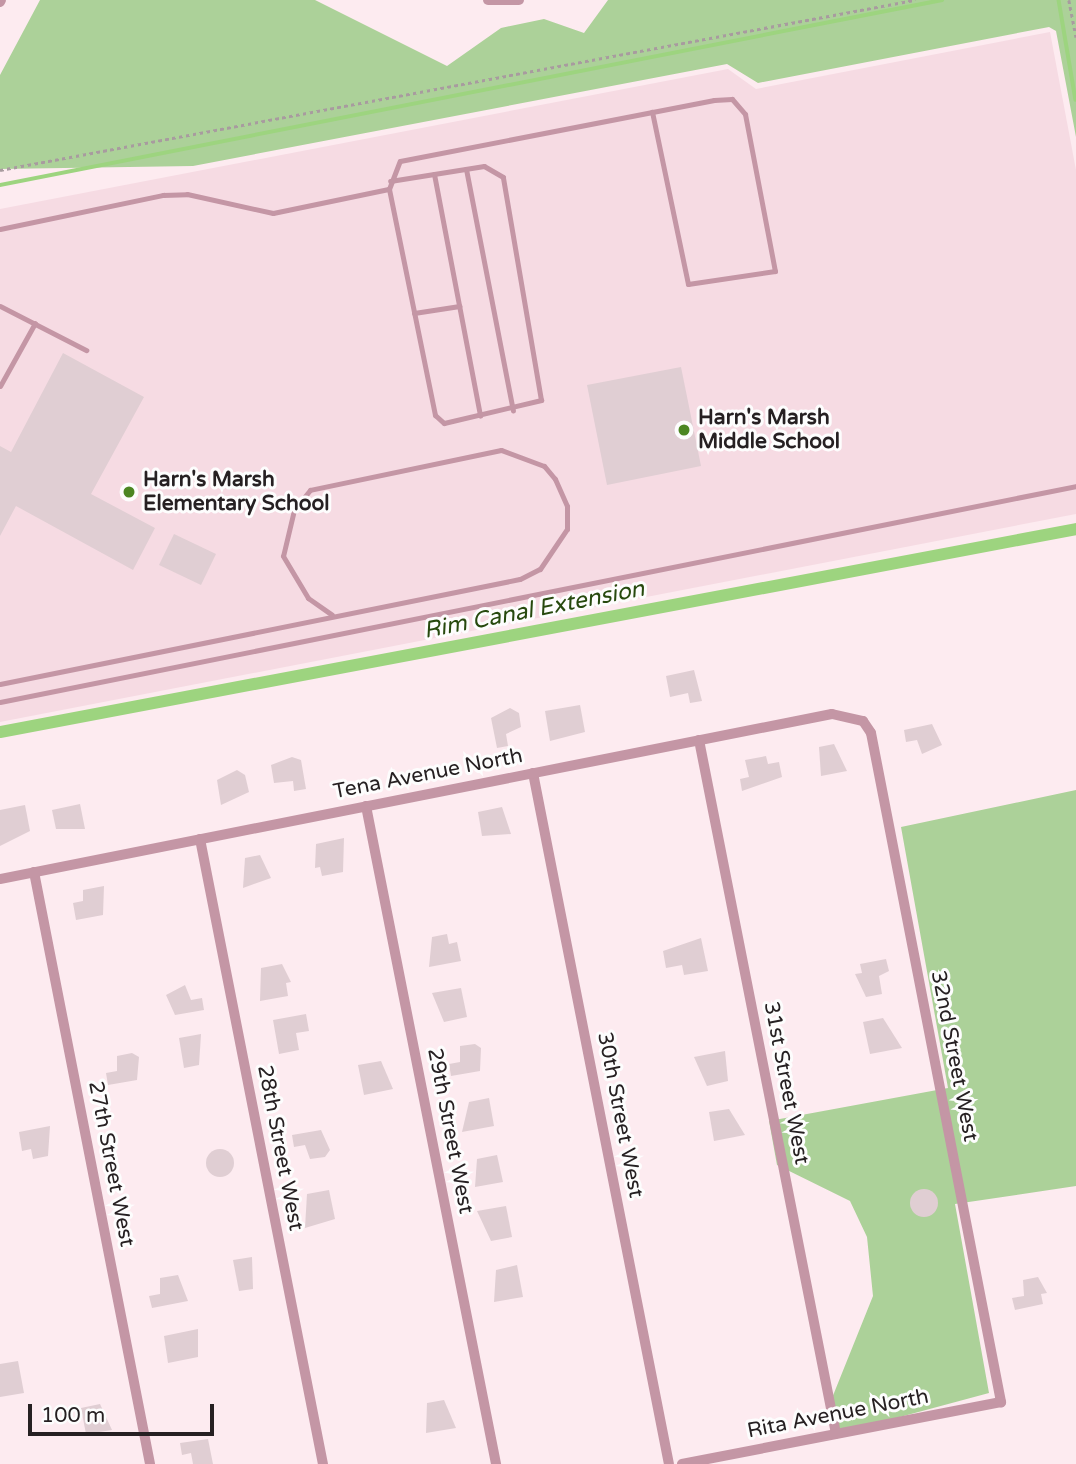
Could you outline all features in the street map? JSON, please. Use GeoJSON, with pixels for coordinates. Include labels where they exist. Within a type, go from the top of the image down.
{"type":"FeatureCollection","features":[{"type":"Feature","properties":{"kind":"street"},"geometry":{"type":"LineString","coordinates":[[488,0],[519,0]]}},
{"type":"Feature","properties":{"kind":"street","name":"Tena Avenue North"},"geometry":{"type":"LineString","coordinates":[[0,879],[832,714],[863,721]]}},
{"type":"Feature","properties":{"kind":"street","name":"32nd Street West"},"geometry":{"type":"LineString","coordinates":[[863,721],[871,733],[1001,1402]]}},
{"type":"Feature","properties":{"kind":"street","name":"31st Street West"},"geometry":{"type":"LineString","coordinates":[[699,740],[836,1434]]}},
{"type":"Feature","properties":{"kind":"street","name":"30th Street West"},"geometry":{"type":"LineString","coordinates":[[533,773],[668,1464]]}},
{"type":"Feature","properties":{"kind":"street","name":"29th Street West"},"geometry":{"type":"LineString","coordinates":[[366,806],[496,1464]]}},
{"type":"Feature","properties":{"kind":"street","name":"28th Street West"},"geometry":{"type":"LineString","coordinates":[[200,839],[323,1464]]}},
{"type":"Feature","properties":{"kind":"street","name":"27th Street West"},"geometry":{"type":"LineString","coordinates":[[34,872],[150,1464]]}},
{"type":"Feature","properties":{"kind":"street","name":"Rita Avenue North"},"geometry":{"type":"LineString","coordinates":[[682,1464],[1001,1402]]}},
{"type":"Feature","properties":{"kind":"lane"},"geometry":{"type":"LineString","coordinates":[[390,181],[466,169],[494,168],[505,191],[544,389],[541,400],[513,410],[444,423],[435,415],[388,190],[390,181],[400,161],[652,112],[732,99],[745,114],[775,271],[688,284],[652,112]]}},
{"type":"Feature","properties":{"kind":"lane"},"geometry":{"type":"LineString","coordinates":[[466,169],[513,410]]}},
{"type":"Feature","properties":{"kind":"lane"},"geometry":{"type":"LineString","coordinates":[[434,174],[480,416]]}},
{"type":"Feature","properties":{"kind":"lane"},"geometry":{"type":"LineString","coordinates":[[0,229],[163,195],[187,194],[272,213],[388,190]]}},
{"type":"Feature","properties":{"kind":"lane"},"geometry":{"type":"LineString","coordinates":[[414,313],[459,306]]}},
{"type":"Feature","properties":{"kind":"lane"},"geometry":{"type":"LineString","coordinates":[[1,308],[86,350]]}},
{"type":"Feature","properties":{"kind":"lane"},"geometry":{"type":"LineString","coordinates":[[0,386],[35,323]]}},
{"type":"Feature","properties":{"kind":"lane"},"geometry":{"type":"LineString","coordinates":[[0,684],[520,579],[540,569],[566,529],[567,506],[555,480],[544,466],[501,450],[310,490],[294,510],[283,556],[308,598],[332,615]]}},
{"type":"Feature","properties":{"kind":"lane"},"geometry":{"type":"LineString","coordinates":[[0,702],[1076,486]]}},
{"type":"Feature","properties":{"kind":"path"},"geometry":{"type":"LineString","coordinates":[[0,170],[915,0]]}},
{"type":"Feature","properties":{"kind":"path"},"geometry":{"type":"LineString","coordinates":[[1069,0],[1076,37]]}},
{"type":"Feature","properties":{"kind":"shaded area","name":"Harn's Marsh Middle School"},"geometry":{"type":"Polygon","coordinates":[[[1050,32],[1076,170],[1076,514],[0,722],[0,209],[728,69],[756,89],[1050,32]]]}},
{"type":"Feature","properties":{"kind":"green space"},"geometry":{"type":"Polygon","coordinates":[[[40,0],[315,0],[447,66],[501,28],[544,19],[584,33],[608,0],[1076,0],[1076,137],[1056,31],[1049,27],[758,83],[727,64],[193,166],[0,169],[0,75],[40,0]]]}},
{"type":"Feature","properties":{"kind":"green space"},"geometry":{"type":"Polygon","coordinates":[[[1076,790],[1076,1186],[955,1204],[989,1393],[833,1435],[832,1398],[873,1296],[867,1237],[850,1201],[777,1165],[769,1121],[948,1088],[901,827],[1076,790]]]}},
{"type":"Feature","properties":{"kind":"building"},"geometry":{"type":"Polygon","coordinates":[[[63,353],[144,397],[91,494],[155,528],[133,570],[16,506],[0,536],[0,446],[11,452],[63,353]]]}},
{"type":"Feature","properties":{"kind":"building"},"geometry":{"type":"Polygon","coordinates":[[[681,367],[701,466],[607,485],[587,385],[681,367]]]}},
{"type":"Feature","properties":{"kind":"building"},"geometry":{"type":"Polygon","coordinates":[[[174,534],[216,554],[201,585],[159,565],[174,534]]]}},
{"type":"Feature","properties":{"kind":"building"},"geometry":{"type":"Polygon","coordinates":[[[694,670],[702,701],[690,703],[688,693],[670,697],[666,676],[694,670]]]}},
{"type":"Feature","properties":{"kind":"building"},"geometry":{"type":"Polygon","coordinates":[[[580,705],[585,732],[550,741],[545,711],[580,705]]]}},
{"type":"Feature","properties":{"kind":"building"},"geometry":{"type":"Polygon","coordinates":[[[510,708],[519,713],[521,727],[506,734],[508,746],[497,748],[491,718],[510,708]]]}},
{"type":"Feature","properties":{"kind":"building"},"geometry":{"type":"Polygon","coordinates":[[[932,724],[942,745],[922,754],[917,740],[906,742],[904,730],[932,724]]]}},
{"type":"Feature","properties":{"kind":"building"},"geometry":{"type":"Polygon","coordinates":[[[834,744],[847,771],[821,776],[819,747],[834,744]]]}},
{"type":"Feature","properties":{"kind":"building"},"geometry":{"type":"Polygon","coordinates":[[[766,756],[768,764],[779,762],[782,777],[742,791],[740,779],[749,777],[745,760],[766,756]]]}},
{"type":"Feature","properties":{"kind":"building"},"geometry":{"type":"Polygon","coordinates":[[[292,757],[301,760],[306,789],[294,791],[293,781],[274,783],[271,765],[292,757]]]}},
{"type":"Feature","properties":{"kind":"building"},"geometry":{"type":"Polygon","coordinates":[[[237,770],[245,775],[249,792],[221,805],[217,780],[237,770]]]}},
{"type":"Feature","properties":{"kind":"building"},"geometry":{"type":"Polygon","coordinates":[[[80,804],[85,829],[56,829],[52,810],[80,804]]]}},
{"type":"Feature","properties":{"kind":"building"},"geometry":{"type":"Polygon","coordinates":[[[25,805],[30,831],[0,846],[0,810],[25,805]]]}},
{"type":"Feature","properties":{"kind":"building"},"geometry":{"type":"Polygon","coordinates":[[[502,807],[511,834],[482,836],[478,812],[502,807]]]}},
{"type":"Feature","properties":{"kind":"building"},"geometry":{"type":"Polygon","coordinates":[[[344,838],[343,872],[322,876],[320,867],[315,868],[316,844],[344,838]]]}},
{"type":"Feature","properties":{"kind":"building"},"geometry":{"type":"Polygon","coordinates":[[[260,855],[271,878],[243,888],[245,858],[260,855]]]}},
{"type":"Feature","properties":{"kind":"building"},"geometry":{"type":"Polygon","coordinates":[[[104,886],[103,915],[76,920],[73,903],[83,901],[83,890],[104,886]]]}},
{"type":"Feature","properties":{"kind":"building"},"geometry":{"type":"Polygon","coordinates":[[[447,934],[449,944],[457,942],[461,961],[429,967],[432,937],[447,934]]]}},
{"type":"Feature","properties":{"kind":"building"},"geometry":{"type":"Polygon","coordinates":[[[701,938],[708,971],[684,975],[682,965],[666,968],[663,951],[701,938]]]}},
{"type":"Feature","properties":{"kind":"building"},"geometry":{"type":"Polygon","coordinates":[[[886,959],[889,971],[879,976],[882,994],[866,997],[855,974],[862,973],[860,964],[886,959]]]}},
{"type":"Feature","properties":{"kind":"building"},"geometry":{"type":"Polygon","coordinates":[[[282,964],[291,982],[286,983],[288,996],[260,1001],[261,968],[282,964]]]}},
{"type":"Feature","properties":{"kind":"building"},"geometry":{"type":"Polygon","coordinates":[[[185,985],[191,1000],[202,998],[204,1010],[175,1015],[166,995],[185,985]]]}},
{"type":"Feature","properties":{"kind":"building"},"geometry":{"type":"Polygon","coordinates":[[[461,988],[467,1017],[444,1022],[432,993],[461,988]]]}},
{"type":"Feature","properties":{"kind":"building"},"geometry":{"type":"Polygon","coordinates":[[[306,1014],[309,1031],[296,1033],[299,1050],[279,1054],[273,1020],[306,1014]]]}},
{"type":"Feature","properties":{"kind":"building"},"geometry":{"type":"Polygon","coordinates":[[[883,1018],[902,1048],[870,1054],[863,1022],[883,1018]]]}},
{"type":"Feature","properties":{"kind":"building"},"geometry":{"type":"Polygon","coordinates":[[[201,1034],[199,1065],[184,1068],[179,1038],[201,1034]]]}},
{"type":"Feature","properties":{"kind":"building"},"geometry":{"type":"Polygon","coordinates":[[[475,1044],[481,1048],[480,1071],[451,1076],[449,1064],[460,1062],[460,1046],[475,1044]]]}},
{"type":"Feature","properties":{"kind":"building"},"geometry":{"type":"Polygon","coordinates":[[[725,1051],[728,1081],[707,1086],[694,1057],[725,1051]]]}},
{"type":"Feature","properties":{"kind":"building"},"geometry":{"type":"Polygon","coordinates":[[[132,1053],[139,1057],[137,1080],[108,1085],[106,1073],[117,1071],[117,1056],[132,1053]]]}},
{"type":"Feature","properties":{"kind":"building"},"geometry":{"type":"Polygon","coordinates":[[[381,1061],[393,1089],[364,1095],[358,1065],[381,1061]]]}},
{"type":"Feature","properties":{"kind":"building"},"geometry":{"type":"Polygon","coordinates":[[[489,1098],[494,1126],[462,1132],[469,1102],[489,1098]]]}},
{"type":"Feature","properties":{"kind":"building"},"geometry":{"type":"Polygon","coordinates":[[[729,1109],[745,1135],[714,1141],[709,1112],[729,1109]]]}},
{"type":"Feature","properties":{"kind":"building"},"geometry":{"type":"Polygon","coordinates":[[[50,1126],[48,1156],[33,1159],[31,1149],[22,1151],[19,1132],[50,1126]]]}},
{"type":"Feature","properties":{"kind":"building"},"geometry":{"type":"Polygon","coordinates":[[[321,1130],[330,1150],[325,1157],[310,1159],[305,1145],[294,1147],[292,1135],[321,1130]]]}},
{"type":"Feature","properties":{"kind":"building"},"geometry":{"type":"Polygon","coordinates":[[[220,1149],[230,1153],[234,1163],[230,1173],[220,1177],[210,1173],[206,1163],[210,1153],[220,1149]]]}},
{"type":"Feature","properties":{"kind":"building"},"geometry":{"type":"Polygon","coordinates":[[[497,1155],[503,1182],[475,1187],[477,1159],[497,1155]]]}},
{"type":"Feature","properties":{"kind":"building"},"geometry":{"type":"Polygon","coordinates":[[[924,1189],[934,1193],[938,1203],[934,1213],[924,1217],[914,1213],[910,1203],[914,1193],[924,1189]]]}},
{"type":"Feature","properties":{"kind":"building"},"geometry":{"type":"Polygon","coordinates":[[[329,1190],[335,1219],[305,1228],[307,1194],[329,1190]]]}},
{"type":"Feature","properties":{"kind":"building"},"geometry":{"type":"Polygon","coordinates":[[[506,1206],[512,1237],[491,1241],[477,1211],[506,1206]]]}},
{"type":"Feature","properties":{"kind":"building"},"geometry":{"type":"Polygon","coordinates":[[[252,1257],[253,1289],[239,1291],[233,1260],[252,1257]]]}},
{"type":"Feature","properties":{"kind":"building"},"geometry":{"type":"Polygon","coordinates":[[[517,1265],[523,1297],[494,1302],[496,1270],[517,1265]]]}},
{"type":"Feature","properties":{"kind":"building"},"geometry":{"type":"Polygon","coordinates":[[[178,1275],[188,1301],[152,1308],[149,1296],[160,1294],[160,1278],[178,1275]]]}},
{"type":"Feature","properties":{"kind":"building"},"geometry":{"type":"Polygon","coordinates":[[[1038,1277],[1047,1293],[1041,1294],[1043,1304],[1015,1310],[1012,1298],[1024,1296],[1023,1280],[1038,1277]]]}},
{"type":"Feature","properties":{"kind":"building"},"geometry":{"type":"Polygon","coordinates":[[[198,1329],[198,1357],[168,1363],[164,1336],[198,1329]]]}},
{"type":"Feature","properties":{"kind":"building"},"geometry":{"type":"Polygon","coordinates":[[[18,1361],[24,1393],[0,1397],[0,1364],[18,1361]]]}},
{"type":"Feature","properties":{"kind":"building"},"geometry":{"type":"Polygon","coordinates":[[[444,1400],[456,1428],[426,1433],[427,1403],[444,1400]]]}},
{"type":"Feature","properties":{"kind":"building"},"geometry":{"type":"Polygon","coordinates":[[[100,1404],[112,1430],[86,1434],[81,1408],[100,1404]]]}},
{"type":"Feature","properties":{"kind":"building"},"geometry":{"type":"Polygon","coordinates":[[[208,1439],[213,1464],[193,1464],[191,1453],[182,1455],[180,1443],[208,1439]]]}},
{"type":"Feature","properties":{"kind":"waterway"},"geometry":{"type":"LineString","coordinates":[[0,185],[942,0]]}},
{"type":"Feature","properties":{"kind":"waterway"},"geometry":{"type":"LineString","coordinates":[[1059,0],[1076,100]]}},
{"type":"Feature","properties":{"kind":"waterway","name":"Rim Canal Extension"},"geometry":{"type":"LineString","coordinates":[[0,732],[1076,529]]}},
{"type":"Feature","properties":{"kind":"place","name":"Harn's Marsh Middle School"},"geometry":{"type":"Point","coordinates":[684,430]}},
{"type":"Feature","properties":{"kind":"place","name":"Harn's Marsh Elementary School"},"geometry":{"type":"Point","coordinates":[129,492]}}]}
